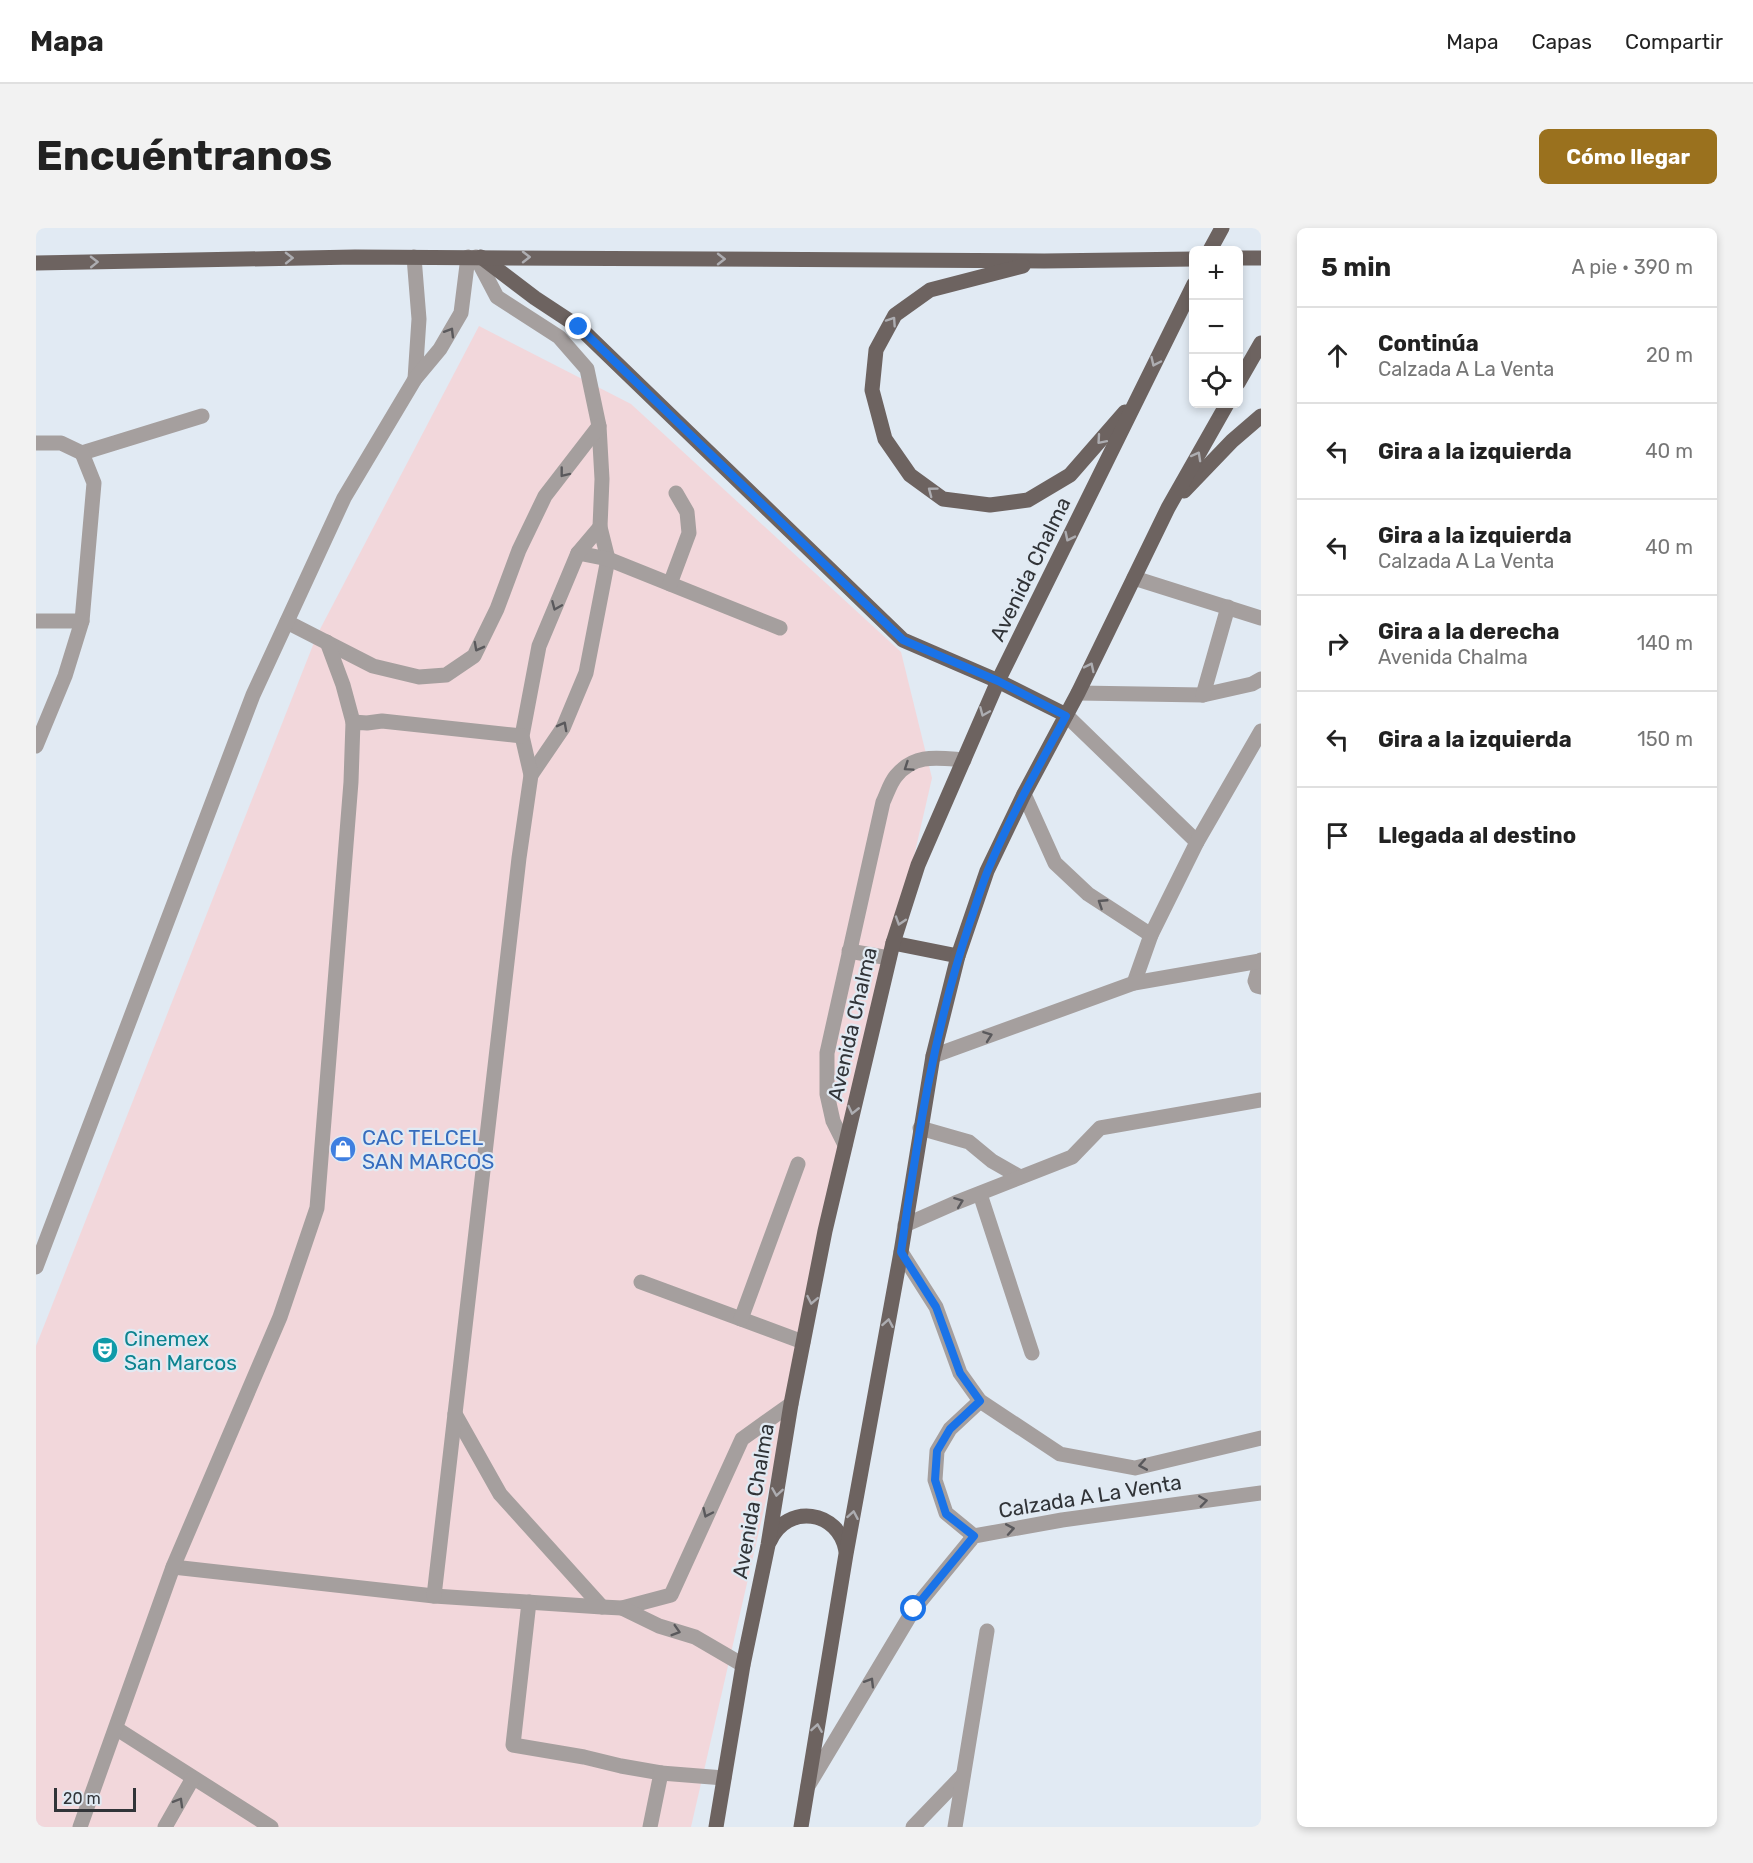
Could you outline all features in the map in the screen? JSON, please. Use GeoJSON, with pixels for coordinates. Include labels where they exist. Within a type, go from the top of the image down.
{"type":"FeatureCollection","features":[{"type":"Feature","properties":{"kind":"main road"},"geometry":{"type":"LineString","coordinates":[[1212,246],[1222,228]]}},
{"type":"Feature","properties":{"kind":"main road"},"geometry":{"type":"LineString","coordinates":[[36,263],[414,257],[1044,261],[1189,259]]}},
{"type":"Feature","properties":{"kind":"main road"},"geometry":{"type":"LineString","coordinates":[[475,257],[579,327],[903,640],[998,681],[1066,716]]}},
{"type":"Feature","properties":{"kind":"main road"},"geometry":{"type":"LineString","coordinates":[[1243,258],[1261,258]]}},
{"type":"Feature","properties":{"kind":"main road"},"geometry":{"type":"LineString","coordinates":[[1044,261],[930,290],[895,315],[876,350],[872,390],[885,439],[910,474],[943,499],[990,505],[1028,500],[1070,475],[1139,396]]}},
{"type":"Feature","properties":{"kind":"main road","name":"Avenida Chalma"},"geometry":{"type":"LineString","coordinates":[[716,1827],[743,1665],[768,1545],[791,1404],[825,1231],[891,950],[918,865],[998,681],[1189,294]]}},
{"type":"Feature","properties":{"kind":"main road"},"geometry":{"type":"LineString","coordinates":[[1243,376],[1261,343]]}},
{"type":"Feature","properties":{"kind":"main road"},"geometry":{"type":"LineString","coordinates":[[801,1827],[846,1554],[901,1252],[920,1128],[933,1056],[958,956],[987,871],[1024,794],[1078,693],[1168,508],[1225,408]]}},
{"type":"Feature","properties":{"kind":"main road"},"geometry":{"type":"LineString","coordinates":[[1168,508],[1232,441],[1261,416]]}},
{"type":"Feature","properties":{"kind":"main road"},"geometry":{"type":"LineString","coordinates":[[891,950],[958,956]]}},
{"type":"Feature","properties":{"kind":"main road"},"geometry":{"type":"LineString","coordinates":[[768,1545],[773,1534],[790,1519],[813,1516],[824,1519],[840,1533],[846,1554]]}},
{"type":"Feature","properties":{"kind":"street"},"geometry":{"type":"LineString","coordinates":[[414,257],[419,320],[416,379]]}},
{"type":"Feature","properties":{"kind":"street"},"geometry":{"type":"LineString","coordinates":[[36,1267],[253,695],[344,498],[416,379],[440,349],[461,313],[475,257]]}},
{"type":"Feature","properties":{"kind":"street"},"geometry":{"type":"LineString","coordinates":[[475,257],[497,297],[559,337],[587,369],[599,426],[602,479],[600,527],[608,559],[586,673],[563,728],[531,775]]}},
{"type":"Feature","properties":{"kind":"street"},"geometry":{"type":"LineString","coordinates":[[36,443],[61,443],[82,453],[202,416]]}},
{"type":"Feature","properties":{"kind":"street"},"geometry":{"type":"LineString","coordinates":[[287,622],[373,666],[419,677],[446,675],[474,656],[497,609],[519,550],[545,496],[599,426]]}},
{"type":"Feature","properties":{"kind":"street"},"geometry":{"type":"LineString","coordinates":[[36,746],[65,676],[82,621],[94,483],[82,453]]}},
{"type":"Feature","properties":{"kind":"street"},"geometry":{"type":"LineString","coordinates":[[670,584],[689,533],[687,512],[676,493]]}},
{"type":"Feature","properties":{"kind":"street"},"geometry":{"type":"LineString","coordinates":[[434,1596],[516,881],[531,775],[522,736],[539,646],[579,553],[600,527]]}},
{"type":"Feature","properties":{"kind":"street"},"geometry":{"type":"LineString","coordinates":[[579,553],[608,559],[780,628]]}},
{"type":"Feature","properties":{"kind":"street"},"geometry":{"type":"LineString","coordinates":[[1134,578],[1261,618]]}},
{"type":"Feature","properties":{"kind":"street"},"geometry":{"type":"LineString","coordinates":[[1203,694],[1228,607]]}},
{"type":"Feature","properties":{"kind":"street"},"geometry":{"type":"LineString","coordinates":[[36,621],[82,621]]}},
{"type":"Feature","properties":{"kind":"street"},"geometry":{"type":"LineString","coordinates":[[80,1827],[117,1729],[173,1567],[280,1317],[317,1208],[351,782],[352,722],[343,685],[327,642]]}},
{"type":"Feature","properties":{"kind":"street"},"geometry":{"type":"LineString","coordinates":[[1078,693],[1203,694],[1252,684],[1261,679]]}},
{"type":"Feature","properties":{"kind":"street"},"geometry":{"type":"LineString","coordinates":[[1066,716],[1197,842]]}},
{"type":"Feature","properties":{"kind":"street"},"geometry":{"type":"LineString","coordinates":[[352,722],[382,721],[522,736]]}},
{"type":"Feature","properties":{"kind":"street"},"geometry":{"type":"LineString","coordinates":[[1134,983],[1151,934],[1197,842],[1261,731]]}},
{"type":"Feature","properties":{"kind":"street"},"geometry":{"type":"LineString","coordinates":[[845,1145],[833,1121],[827,1094],[827,1053],[883,802],[895,777],[910,762],[929,758],[964,760]]}},
{"type":"Feature","properties":{"kind":"street"},"geometry":{"type":"LineString","coordinates":[[1024,794],[1055,863],[1088,894],[1151,934]]}},
{"type":"Feature","properties":{"kind":"street"},"geometry":{"type":"LineString","coordinates":[[849,951],[891,950]]}},
{"type":"Feature","properties":{"kind":"street"},"geometry":{"type":"LineString","coordinates":[[933,1056],[1134,983],[1261,960],[1255,981],[1257,986],[1261,987]]}},
{"type":"Feature","properties":{"kind":"street"},"geometry":{"type":"LineString","coordinates":[[905,1225],[1072,1157],[1100,1128],[1261,1100]]}},
{"type":"Feature","properties":{"kind":"street"},"geometry":{"type":"LineString","coordinates":[[920,1128],[969,1142],[992,1161],[1020,1177]]}},
{"type":"Feature","properties":{"kind":"street"},"geometry":{"type":"LineString","coordinates":[[741,1319],[798,1164]]}},
{"type":"Feature","properties":{"kind":"street"},"geometry":{"type":"LineString","coordinates":[[980,1194],[1032,1353]]}},
{"type":"Feature","properties":{"kind":"street","name":"Calzada A La Venta"},"geometry":{"type":"LineString","coordinates":[[901,1252],[936,1307],[960,1373],[980,1401],[1060,1454],[1135,1468],[1261,1438]]}},
{"type":"Feature","properties":{"kind":"street"},"geometry":{"type":"LineString","coordinates":[[641,1282],[803,1342]]}},
{"type":"Feature","properties":{"kind":"street"},"geometry":{"type":"LineString","coordinates":[[974,1536],[946,1514],[935,1480],[937,1451],[950,1429],[980,1401]]}},
{"type":"Feature","properties":{"kind":"street"},"geometry":{"type":"LineString","coordinates":[[173,1567],[434,1596],[622,1608],[671,1595],[742,1439],[791,1404]]}},
{"type":"Feature","properties":{"kind":"street"},"geometry":{"type":"LineString","coordinates":[[455,1414],[500,1494],[602,1607]]}},
{"type":"Feature","properties":{"kind":"street","name":"Calzada A La Venta"},"geometry":{"type":"LineString","coordinates":[[808,1786],[914,1609],[974,1536],[1062,1520],[1261,1493]]}},
{"type":"Feature","properties":{"kind":"street"},"geometry":{"type":"LineString","coordinates":[[529,1602],[513,1744],[661,1773],[724,1778]]}},
{"type":"Feature","properties":{"kind":"street"},"geometry":{"type":"LineString","coordinates":[[622,1608],[659,1626],[695,1636],[743,1665]]}},
{"type":"Feature","properties":{"kind":"street"},"geometry":{"type":"LineString","coordinates":[[955,1827],[987,1631]]}},
{"type":"Feature","properties":{"kind":"street"},"geometry":{"type":"LineString","coordinates":[[117,1729],[271,1827]]}},
{"type":"Feature","properties":{"kind":"street"},"geometry":{"type":"LineString","coordinates":[[650,1827],[661,1773]]}},
{"type":"Feature","properties":{"kind":"street"},"geometry":{"type":"LineString","coordinates":[[913,1827],[963,1775]]}},
{"type":"Feature","properties":{"kind":"street"},"geometry":{"type":"LineString","coordinates":[[165,1827],[193,1778]]}},
{"type":"Feature","properties":{"kind":"shaded area"},"geometry":{"type":"Polygon","coordinates":[[[479,326],[631,404],[901,652],[932,778],[691,1827],[36,1827],[36,1346],[317,635],[479,326]]]}},
{"type":"Feature","properties":{"kind":"place","name":"CAC TELCEL SAN MARCOS"},"geometry":{"type":"Point","coordinates":[343,1149]}},
{"type":"Feature","properties":{"kind":"place","name":"Cinemex San Marcos"},"geometry":{"type":"Point","coordinates":[105,1350]}},
{"type":"Feature","properties":{"kind":"route"},"geometry":{"type":"LineString","coordinates":[[579,327],[903,640],[998,681],[1066,716],[1024,794],[987,871],[958,956],[933,1056],[920,1128],[901,1252],[936,1307],[960,1373],[980,1401],[950,1429],[937,1451],[935,1480],[946,1514],[974,1536],[914,1609]]}}]}
